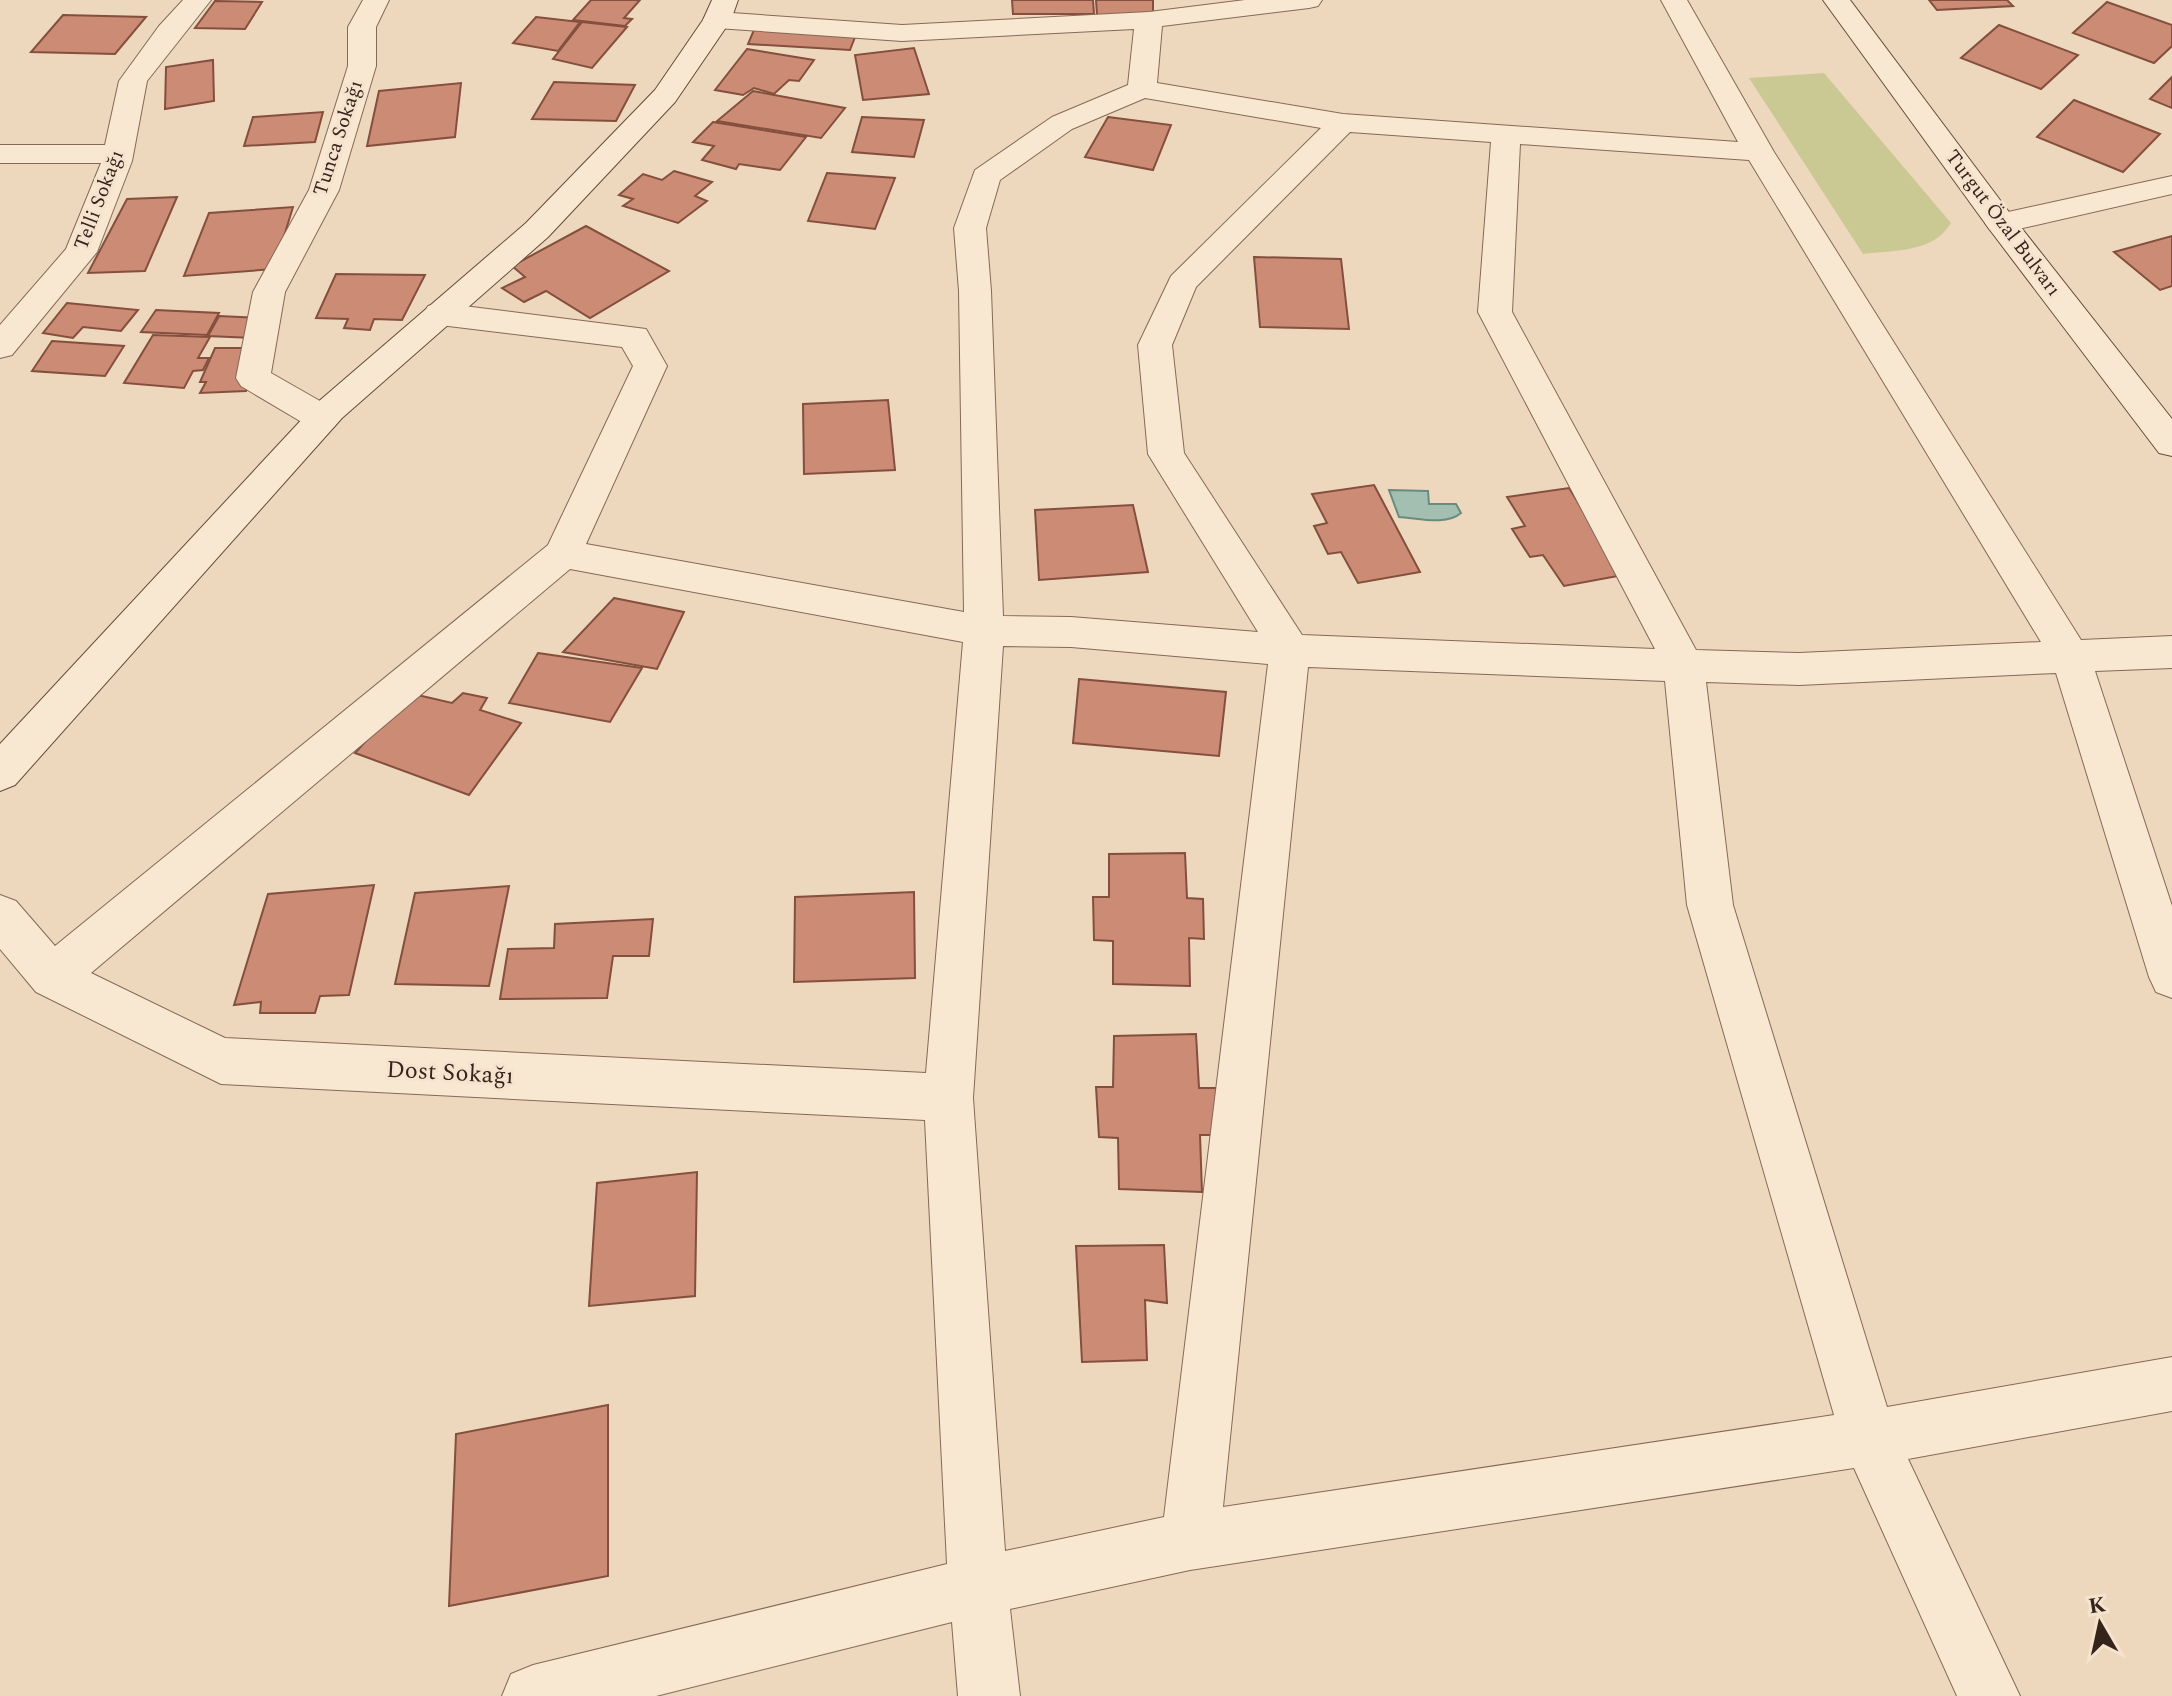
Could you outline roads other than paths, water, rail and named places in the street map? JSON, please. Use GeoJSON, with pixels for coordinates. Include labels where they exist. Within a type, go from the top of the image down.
{"type":"FeatureCollection","features":[{"type":"Feature","properties":{"kind":"street","name":"Telli Sokağı"},"geometry":{"type":"LineString","coordinates":[[0,347],[81,252],[119,154],[133,81],[169,32],[198,0]]}},
{"type":"Feature","properties":{"kind":"street","name":"Tunca Sokağı"},"geometry":{"type":"LineString","coordinates":[[322,418],[253,378],[269,292],[324,190],[362,66],[362,27],[376,0]]}},
{"type":"Feature","properties":{"kind":"street"},"geometry":{"type":"LineString","coordinates":[[0,773],[322,418],[537,230],[665,96],[721,10],[902,33],[1149,20],[1309,0]]}},
{"type":"Feature","properties":{"kind":"street"},"geometry":{"type":"LineString","coordinates":[[1674,0],[1759,152],[2071,658],[2172,977]]}},
{"type":"Feature","properties":{"kind":"street","name":"Turgut Özal Bulvarı"},"geometry":{"type":"LineString","coordinates":[[1836,0],[1893,72],[2001,223],[2172,444]]}},
{"type":"Feature","properties":{"kind":"street"},"geometry":{"type":"LineString","coordinates":[[1142,89],[1149,20]]}},
{"type":"Feature","properties":{"kind":"street"},"geometry":{"type":"LineString","coordinates":[[989,1696],[978,1586],[948,1098],[984,631],[975,291],[970,228],[986,176],[1062,123],[1142,89],[1343,123],[1759,152]]}},
{"type":"Feature","properties":{"kind":"street"},"geometry":{"type":"LineString","coordinates":[[1190,1541],[1290,650],[1166,454],[1155,345],[1182,283],[1343,123]]}},
{"type":"Feature","properties":{"kind":"street"},"geometry":{"type":"LineString","coordinates":[[1506,136],[1495,312],[1684,666],[1710,905],[1869,1438],[1989,1696]]}},
{"type":"Feature","properties":{"kind":"street"},"geometry":{"type":"LineString","coordinates":[[0,154],[119,154]]}},
{"type":"Feature","properties":{"kind":"street"},"geometry":{"type":"LineString","coordinates":[[2001,223],[2172,185]]}},
{"type":"Feature","properties":{"kind":"street"},"geometry":{"type":"LineString","coordinates":[[52,977],[563,554],[650,366],[634,337],[440,314]]}},
{"type":"Feature","properties":{"kind":"street"},"geometry":{"type":"LineString","coordinates":[[563,554],[984,631],[1071,632],[1290,650],[1799,669],[2172,652]]}},
{"type":"Feature","properties":{"kind":"street","name":"Dost Sokağı"},"geometry":{"type":"LineString","coordinates":[[0,915],[52,977],[221,1061],[948,1098]]}},
{"type":"Feature","properties":{"kind":"street"},"geometry":{"type":"LineString","coordinates":[[533,1696],[978,1586],[1190,1541],[1869,1438],[2172,1384]]}}]}
